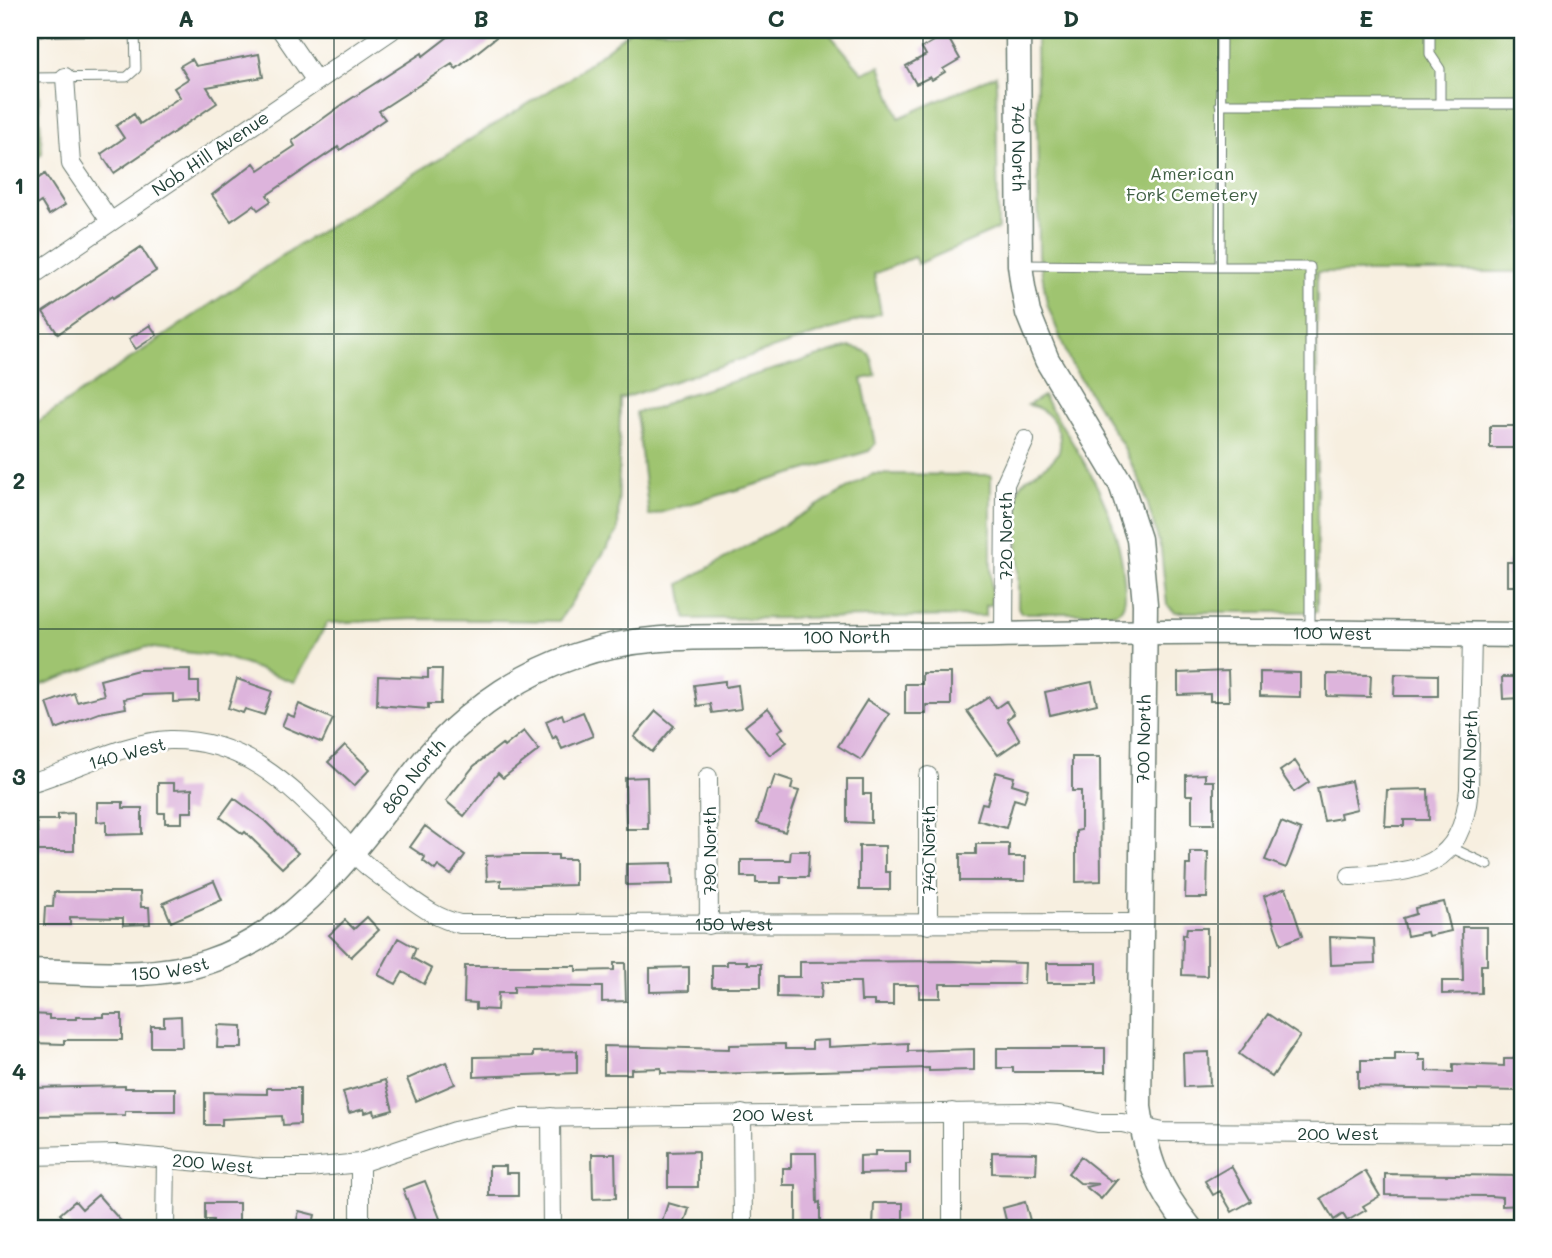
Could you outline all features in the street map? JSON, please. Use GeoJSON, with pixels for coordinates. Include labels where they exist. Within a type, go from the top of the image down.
{"type":"FeatureCollection","features":[{"type":"Feature","properties":{"kind":"street"},"geometry":{"type":"LineString","coordinates":[[281,30],[316,81]]}},
{"type":"Feature","properties":{"kind":"street","name":"Nob Hill Avenue"},"geometry":{"type":"LineString","coordinates":[[30,276],[391,30]]}},
{"type":"Feature","properties":{"kind":"street","name":"740 North"},"geometry":{"type":"LineString","coordinates":[[1018,30],[1020,265]]}},
{"type":"Feature","properties":{"kind":"street"},"geometry":{"type":"LineString","coordinates":[[65,77],[71,164],[110,222]]}},
{"type":"Feature","properties":{"kind":"street","name":"700 North"},"geometry":{"type":"LineString","coordinates":[[1020,265],[1028,313],[1043,351],[1061,387],[1111,466],[1131,512],[1142,556],[1145,633],[1139,1093],[1142,1128],[1152,1166],[1171,1205],[1190,1228]]}},
{"type":"Feature","properties":{"kind":"street","name":"720 North"},"geometry":{"type":"LineString","coordinates":[[1004,636],[1005,484],[1025,440]]}},
{"type":"Feature","properties":{"kind":"street","name":"100 West"},"geometry":{"type":"LineString","coordinates":[[1145,633],[1522,635]]}},
{"type":"Feature","properties":{"kind":"street","name":"100 North"},"geometry":{"type":"LineString","coordinates":[[551,665],[606,647],[660,639],[1145,633]]}},
{"type":"Feature","properties":{"kind":"street","name":"640 North"},"geometry":{"type":"LineString","coordinates":[[1350,876],[1415,870],[1433,862],[1450,847],[1462,829],[1469,789],[1472,635]]}},
{"type":"Feature","properties":{"kind":"street","name":"860 North"},"geometry":{"type":"LineString","coordinates":[[296,910],[353,851],[437,747],[469,715],[499,694],[551,665]]}},
{"type":"Feature","properties":{"kind":"street","name":"140 West"},"geometry":{"type":"LineString","coordinates":[[33,782],[154,742],[171,740],[209,745],[244,755],[275,775],[353,851]]}},
{"type":"Feature","properties":{"kind":"street","name":"740 North"},"geometry":{"type":"LineString","coordinates":[[928,776],[928,925]]}},
{"type":"Feature","properties":{"kind":"street","name":"790 North"},"geometry":{"type":"LineString","coordinates":[[708,777],[709,925]]}},
{"type":"Feature","properties":{"kind":"street","name":"150 West"},"geometry":{"type":"LineString","coordinates":[[353,851],[365,864],[429,912],[443,920],[460,924],[1140,923]]}},
{"type":"Feature","properties":{"kind":"street","name":"150 West"},"geometry":{"type":"LineString","coordinates":[[30,971],[146,972],[185,968],[216,959],[250,944],[296,910]]}},
{"type":"Feature","properties":{"kind":"street"},"geometry":{"type":"LineString","coordinates":[[952,1112],[952,1228]]}},
{"type":"Feature","properties":{"kind":"street","name":"200 West"},"geometry":{"type":"LineString","coordinates":[[30,1156],[117,1154],[291,1169],[360,1163],[480,1124],[518,1118],[742,1114],[1041,1112],[1163,1132],[1522,1134]]}},
{"type":"Feature","properties":{"kind":"street"},"geometry":{"type":"LineString","coordinates":[[742,1114],[743,1228]]}},
{"type":"Feature","properties":{"kind":"street"},"geometry":{"type":"LineString","coordinates":[[551,1117],[552,1228]]}},
{"type":"Feature","properties":{"kind":"street"},"geometry":{"type":"LineString","coordinates":[[165,1228],[166,1158]]}},
{"type":"Feature","properties":{"kind":"street"},"geometry":{"type":"LineString","coordinates":[[360,1163],[360,1228]]}},
{"type":"Feature","properties":{"kind":"lane"},"geometry":{"type":"LineString","coordinates":[[135,30],[136,69],[127,77],[31,78],[31,31],[135,30]]}},
{"type":"Feature","properties":{"kind":"lane"},"geometry":{"type":"LineString","coordinates":[[1220,30],[1220,267]]}},
{"type":"Feature","properties":{"kind":"lane"},"geometry":{"type":"LineString","coordinates":[[1430,30],[1430,54],[1440,69],[1440,104]]}},
{"type":"Feature","properties":{"kind":"lane"},"geometry":{"type":"LineString","coordinates":[[1220,104],[1522,104]]}},
{"type":"Feature","properties":{"kind":"lane"},"geometry":{"type":"LineString","coordinates":[[1020,265],[1310,267],[1310,634]]}},
{"type":"Feature","properties":{"kind":"lane"},"geometry":{"type":"LineString","coordinates":[[1450,847],[1488,865]]}},
{"type":"Feature","properties":{"kind":"green space"},"geometry":{"type":"Polygon","coordinates":[[[631,30],[826,30],[863,73],[880,66],[899,118],[996,75],[998,229],[918,264],[914,257],[874,274],[881,313],[620,399],[618,531],[559,621],[416,619],[327,623],[294,682],[224,657],[146,647],[30,689],[30,427],[289,251],[570,78],[631,30]]]}},
{"type":"Feature","properties":{"kind":"green space","name":"American Fork Cemetery"},"geometry":{"type":"Polygon","coordinates":[[[1036,30],[1522,30],[1522,272],[1317,272],[1317,612],[1175,612],[1167,605],[1161,550],[1144,491],[1123,446],[1070,362],[1047,304],[1039,255],[1036,30]]]}},
{"type":"Feature","properties":{"kind":"green space"},"geometry":{"type":"Polygon","coordinates":[[[30,87],[38,87],[42,154],[30,163],[30,87]]]}},
{"type":"Feature","properties":{"kind":"green space"},"geometry":{"type":"Polygon","coordinates":[[[850,347],[870,355],[876,376],[862,379],[875,444],[869,451],[649,516],[636,412],[656,409],[679,397],[850,347]]]}},
{"type":"Feature","properties":{"kind":"green space"},"geometry":{"type":"Polygon","coordinates":[[[1043,396],[1095,483],[1114,529],[1125,593],[1124,602],[1116,613],[1021,613],[1018,607],[1018,491],[1030,476],[1054,459],[1059,451],[1060,441],[1055,423],[1042,410],[1028,405],[1043,396]]]}},
{"type":"Feature","properties":{"kind":"green space"},"geometry":{"type":"Polygon","coordinates":[[[873,474],[991,475],[991,605],[985,605],[985,616],[686,619],[680,584],[873,474]]]}},
{"type":"Feature","properties":{"kind":"building"},"geometry":{"type":"Polygon","coordinates":[[[457,30],[505,30],[456,69],[452,64],[379,111],[385,119],[267,195],[271,201],[258,210],[254,205],[231,221],[212,195],[254,163],[259,170],[295,146],[292,141],[346,102],[422,53],[423,56],[457,30]]]}},
{"type":"Feature","properties":{"kind":"building"},"geometry":{"type":"Polygon","coordinates":[[[946,34],[960,59],[943,69],[945,72],[932,80],[930,77],[916,84],[906,66],[926,55],[922,48],[946,34]]]}},
{"type":"Feature","properties":{"kind":"building"},"geometry":{"type":"Polygon","coordinates":[[[259,54],[263,77],[207,87],[217,103],[114,173],[101,154],[124,138],[116,126],[134,114],[140,124],[180,97],[174,88],[188,79],[180,66],[192,59],[196,66],[259,54]]]}},
{"type":"Feature","properties":{"kind":"building"},"geometry":{"type":"Polygon","coordinates":[[[45,174],[65,205],[49,215],[41,202],[30,209],[30,184],[45,174]]]}},
{"type":"Feature","properties":{"kind":"building"},"geometry":{"type":"Polygon","coordinates":[[[141,247],[156,271],[113,298],[112,296],[58,334],[43,312],[141,247]]]}},
{"type":"Feature","properties":{"kind":"building"},"geometry":{"type":"Polygon","coordinates":[[[150,325],[157,335],[136,349],[129,339],[150,325]]]}},
{"type":"Feature","properties":{"kind":"building"},"geometry":{"type":"Polygon","coordinates":[[[1490,426],[1522,426],[1522,448],[1490,448],[1490,426]]]}},
{"type":"Feature","properties":{"kind":"building"},"geometry":{"type":"Polygon","coordinates":[[[1507,562],[1522,562],[1522,586],[1507,586],[1507,562]]]}},
{"type":"Feature","properties":{"kind":"building"},"geometry":{"type":"Polygon","coordinates":[[[190,669],[190,682],[199,682],[199,701],[173,702],[173,694],[143,695],[124,699],[126,708],[99,713],[56,729],[47,703],[74,693],[77,702],[104,695],[100,680],[138,670],[190,669]]]}},
{"type":"Feature","properties":{"kind":"building"},"geometry":{"type":"Polygon","coordinates":[[[428,669],[442,669],[441,704],[428,704],[428,709],[377,705],[378,676],[428,678],[428,669]]]}},
{"type":"Feature","properties":{"kind":"building"},"geometry":{"type":"Polygon","coordinates":[[[1228,671],[1229,701],[1210,701],[1210,694],[1178,695],[1178,673],[1228,671]]]}},
{"type":"Feature","properties":{"kind":"building"},"geometry":{"type":"Polygon","coordinates":[[[1260,672],[1300,673],[1300,697],[1260,696],[1260,672]]]}},
{"type":"Feature","properties":{"kind":"building"},"geometry":{"type":"Polygon","coordinates":[[[922,673],[951,673],[951,705],[926,705],[926,714],[905,714],[905,684],[922,684],[922,673]]]}},
{"type":"Feature","properties":{"kind":"building"},"geometry":{"type":"Polygon","coordinates":[[[1327,674],[1371,675],[1370,697],[1327,696],[1327,674]]]}},
{"type":"Feature","properties":{"kind":"building"},"geometry":{"type":"Polygon","coordinates":[[[1395,674],[1438,675],[1438,696],[1394,696],[1395,674]]]}},
{"type":"Feature","properties":{"kind":"building"},"geometry":{"type":"Polygon","coordinates":[[[1502,677],[1522,677],[1522,698],[1503,699],[1502,677]]]}},
{"type":"Feature","properties":{"kind":"building"},"geometry":{"type":"Polygon","coordinates":[[[237,679],[272,691],[264,715],[245,709],[243,713],[228,708],[237,679]]]}},
{"type":"Feature","properties":{"kind":"building"},"geometry":{"type":"Polygon","coordinates":[[[725,681],[725,687],[738,685],[741,709],[712,713],[710,704],[697,706],[694,685],[725,681]]]}},
{"type":"Feature","properties":{"kind":"building"},"geometry":{"type":"Polygon","coordinates":[[[1092,682],[1097,704],[1050,715],[1045,692],[1092,682]]]}},
{"type":"Feature","properties":{"kind":"building"},"geometry":{"type":"Polygon","coordinates":[[[989,697],[996,708],[1006,701],[1014,714],[1007,719],[1020,740],[998,755],[967,711],[989,697]]]}},
{"type":"Feature","properties":{"kind":"building"},"geometry":{"type":"Polygon","coordinates":[[[867,700],[889,714],[861,760],[838,746],[867,700]]]}},
{"type":"Feature","properties":{"kind":"building"},"geometry":{"type":"Polygon","coordinates":[[[299,704],[333,719],[322,743],[282,726],[287,714],[294,717],[299,704]]]}},
{"type":"Feature","properties":{"kind":"building"},"geometry":{"type":"Polygon","coordinates":[[[768,708],[783,728],[778,731],[787,742],[770,755],[745,726],[768,708]]]}},
{"type":"Feature","properties":{"kind":"building"},"geometry":{"type":"Polygon","coordinates":[[[656,711],[674,726],[652,752],[634,737],[656,711]]]}},
{"type":"Feature","properties":{"kind":"building"},"geometry":{"type":"Polygon","coordinates":[[[583,712],[593,736],[562,749],[556,736],[553,739],[546,721],[562,714],[564,720],[583,712]]]}},
{"type":"Feature","properties":{"kind":"building"},"geometry":{"type":"Polygon","coordinates":[[[524,731],[539,750],[503,778],[498,773],[464,816],[446,801],[474,766],[524,731]]]}},
{"type":"Feature","properties":{"kind":"building"},"geometry":{"type":"Polygon","coordinates":[[[345,745],[370,769],[354,786],[328,762],[345,745]]]}},
{"type":"Feature","properties":{"kind":"building"},"geometry":{"type":"Polygon","coordinates":[[[1072,757],[1100,757],[1101,881],[1076,882],[1076,831],[1081,830],[1081,791],[1072,791],[1072,757]]]}},
{"type":"Feature","properties":{"kind":"building"},"geometry":{"type":"Polygon","coordinates":[[[1295,761],[1309,782],[1294,792],[1280,771],[1295,761]]]}},
{"type":"Feature","properties":{"kind":"building"},"geometry":{"type":"Polygon","coordinates":[[[996,772],[1014,777],[1012,784],[1028,789],[1024,802],[1014,799],[1006,828],[977,820],[982,803],[987,804],[996,772]]]}},
{"type":"Feature","properties":{"kind":"building"},"geometry":{"type":"Polygon","coordinates":[[[1205,774],[1205,781],[1214,781],[1214,824],[1192,824],[1192,795],[1186,795],[1186,775],[1205,774]]]}},
{"type":"Feature","properties":{"kind":"building"},"geometry":{"type":"Polygon","coordinates":[[[775,775],[793,781],[791,789],[799,791],[785,832],[757,823],[767,790],[770,790],[775,775]]]}},
{"type":"Feature","properties":{"kind":"building"},"geometry":{"type":"Polygon","coordinates":[[[647,777],[648,829],[626,829],[625,778],[647,777]]]}},
{"type":"Feature","properties":{"kind":"building"},"geometry":{"type":"Polygon","coordinates":[[[847,780],[863,780],[863,794],[871,794],[871,823],[847,822],[847,780]]]}},
{"type":"Feature","properties":{"kind":"building"},"geometry":{"type":"Polygon","coordinates":[[[1351,781],[1357,809],[1340,813],[1341,818],[1324,821],[1317,788],[1351,781]]]}},
{"type":"Feature","properties":{"kind":"building"},"geometry":{"type":"Polygon","coordinates":[[[158,783],[174,783],[174,790],[192,789],[192,812],[182,812],[182,823],[165,823],[165,813],[158,813],[158,783]]]}},
{"type":"Feature","properties":{"kind":"building"},"geometry":{"type":"Polygon","coordinates":[[[1428,789],[1429,820],[1404,820],[1404,826],[1385,826],[1387,790],[1428,789]]]}},
{"type":"Feature","properties":{"kind":"building"},"geometry":{"type":"Polygon","coordinates":[[[234,798],[265,821],[298,853],[282,868],[245,832],[243,834],[220,817],[234,798]]]}},
{"type":"Feature","properties":{"kind":"building"},"geometry":{"type":"Polygon","coordinates":[[[97,802],[123,802],[123,808],[142,808],[142,834],[106,835],[106,821],[97,822],[97,802]]]}},
{"type":"Feature","properties":{"kind":"building"},"geometry":{"type":"Polygon","coordinates":[[[74,813],[74,851],[38,851],[37,820],[58,820],[58,814],[74,813]]]}},
{"type":"Feature","properties":{"kind":"building"},"geometry":{"type":"Polygon","coordinates":[[[1281,822],[1301,830],[1286,868],[1265,860],[1281,822]]]}},
{"type":"Feature","properties":{"kind":"building"},"geometry":{"type":"Polygon","coordinates":[[[425,826],[465,855],[451,875],[438,866],[435,870],[423,861],[425,857],[410,847],[425,826]]]}},
{"type":"Feature","properties":{"kind":"building"},"geometry":{"type":"Polygon","coordinates":[[[976,844],[1009,844],[1009,857],[1025,857],[1025,881],[960,881],[960,854],[976,854],[976,844]]]}},
{"type":"Feature","properties":{"kind":"building"},"geometry":{"type":"Polygon","coordinates":[[[859,846],[885,846],[885,872],[890,872],[890,890],[859,890],[859,846]]]}},
{"type":"Feature","properties":{"kind":"building"},"geometry":{"type":"Polygon","coordinates":[[[791,851],[809,851],[808,877],[781,877],[781,883],[756,883],[756,877],[741,877],[741,860],[790,860],[791,851]]]}},
{"type":"Feature","properties":{"kind":"building"},"geometry":{"type":"Polygon","coordinates":[[[1190,852],[1208,852],[1207,898],[1185,898],[1186,865],[1190,865],[1190,852]]]}},
{"type":"Feature","properties":{"kind":"building"},"geometry":{"type":"Polygon","coordinates":[[[558,855],[558,859],[575,859],[575,885],[501,887],[501,880],[487,881],[486,856],[558,855]]]}},
{"type":"Feature","properties":{"kind":"building"},"geometry":{"type":"Polygon","coordinates":[[[672,863],[673,884],[626,885],[626,864],[672,863]]]}},
{"type":"Feature","properties":{"kind":"building"},"geometry":{"type":"Polygon","coordinates":[[[214,881],[222,900],[171,922],[163,903],[214,881]]]}},
{"type":"Feature","properties":{"kind":"building"},"geometry":{"type":"Polygon","coordinates":[[[1286,888],[1302,936],[1281,944],[1264,896],[1286,888]]]}},
{"type":"Feature","properties":{"kind":"building"},"geometry":{"type":"Polygon","coordinates":[[[54,892],[140,892],[141,907],[149,907],[150,924],[123,925],[123,918],[70,917],[70,925],[44,925],[45,907],[53,907],[54,892]]]}},
{"type":"Feature","properties":{"kind":"building"},"geometry":{"type":"Polygon","coordinates":[[[1444,902],[1451,931],[1428,936],[1427,932],[1407,936],[1403,918],[1416,914],[1415,908],[1444,902]]]}},
{"type":"Feature","properties":{"kind":"building"},"geometry":{"type":"Polygon","coordinates":[[[367,917],[379,930],[351,957],[329,935],[345,920],[354,929],[367,917]]]}},
{"type":"Feature","properties":{"kind":"building"},"geometry":{"type":"Polygon","coordinates":[[[1462,927],[1487,927],[1487,965],[1481,965],[1481,993],[1442,994],[1442,981],[1463,981],[1462,927]]]}},
{"type":"Feature","properties":{"kind":"building"},"geometry":{"type":"Polygon","coordinates":[[[1187,928],[1207,928],[1207,976],[1182,975],[1183,934],[1186,935],[1187,928]]]}},
{"type":"Feature","properties":{"kind":"building"},"geometry":{"type":"Polygon","coordinates":[[[1330,937],[1374,939],[1375,963],[1331,965],[1330,937]]]}},
{"type":"Feature","properties":{"kind":"building"},"geometry":{"type":"Polygon","coordinates":[[[398,938],[416,948],[412,958],[432,969],[424,984],[403,972],[396,984],[378,975],[398,938]]]}},
{"type":"Feature","properties":{"kind":"building"},"geometry":{"type":"Polygon","coordinates":[[[727,961],[761,964],[761,987],[712,987],[712,965],[727,965],[727,961]]]}},
{"type":"Feature","properties":{"kind":"building"},"geometry":{"type":"Polygon","coordinates":[[[800,962],[1025,963],[1024,984],[940,984],[940,998],[919,998],[919,985],[893,985],[893,1005],[874,1005],[874,1001],[861,1001],[860,982],[822,982],[821,998],[777,997],[777,977],[800,977],[800,962]]]}},
{"type":"Feature","properties":{"kind":"building"},"geometry":{"type":"Polygon","coordinates":[[[614,963],[625,963],[626,1001],[602,1002],[602,987],[514,986],[514,993],[498,993],[497,1010],[476,1009],[476,1003],[464,1002],[465,966],[576,966],[576,971],[614,970],[614,963]]]}},
{"type":"Feature","properties":{"kind":"building"},"geometry":{"type":"Polygon","coordinates":[[[1047,963],[1097,963],[1097,983],[1047,983],[1047,963]]]}},
{"type":"Feature","properties":{"kind":"building"},"geometry":{"type":"Polygon","coordinates":[[[689,967],[689,991],[650,992],[650,968],[689,967]]]}},
{"type":"Feature","properties":{"kind":"building"},"geometry":{"type":"Polygon","coordinates":[[[30,1014],[49,1015],[49,1019],[76,1019],[122,1014],[122,1040],[64,1040],[64,1044],[30,1043],[30,1014]]]}},
{"type":"Feature","properties":{"kind":"building"},"geometry":{"type":"Polygon","coordinates":[[[1268,1014],[1300,1036],[1272,1077],[1239,1054],[1268,1014]]]}},
{"type":"Feature","properties":{"kind":"building"},"geometry":{"type":"Polygon","coordinates":[[[181,1016],[182,1047],[151,1047],[151,1026],[164,1026],[164,1017],[181,1016]]]}},
{"type":"Feature","properties":{"kind":"building"},"geometry":{"type":"Polygon","coordinates":[[[218,1025],[242,1026],[242,1048],[217,1048],[218,1025]]]}},
{"type":"Feature","properties":{"kind":"building"},"geometry":{"type":"Polygon","coordinates":[[[828,1040],[828,1047],[908,1043],[908,1051],[974,1049],[974,1070],[929,1071],[929,1068],[712,1074],[661,1073],[661,1068],[631,1069],[631,1074],[604,1074],[604,1046],[729,1049],[729,1045],[785,1044],[785,1049],[812,1049],[812,1041],[828,1040]]]}},
{"type":"Feature","properties":{"kind":"building"},"geometry":{"type":"Polygon","coordinates":[[[997,1048],[1105,1048],[1105,1072],[1013,1072],[1013,1068],[997,1068],[997,1048]]]}},
{"type":"Feature","properties":{"kind":"building"},"geometry":{"type":"Polygon","coordinates":[[[1522,1050],[1521,1091],[1358,1088],[1361,1060],[1395,1060],[1395,1053],[1419,1053],[1419,1060],[1426,1060],[1426,1071],[1453,1072],[1453,1064],[1504,1066],[1504,1059],[1513,1059],[1522,1050]]]}},
{"type":"Feature","properties":{"kind":"building"},"geometry":{"type":"Polygon","coordinates":[[[577,1051],[577,1073],[474,1077],[474,1057],[533,1056],[533,1052],[577,1051]]]}},
{"type":"Feature","properties":{"kind":"building"},"geometry":{"type":"Polygon","coordinates":[[[1209,1052],[1210,1086],[1184,1087],[1183,1053],[1209,1052]]]}},
{"type":"Feature","properties":{"kind":"building"},"geometry":{"type":"Polygon","coordinates":[[[446,1062],[455,1084],[416,1101],[407,1079],[446,1062]]]}},
{"type":"Feature","properties":{"kind":"building"},"geometry":{"type":"Polygon","coordinates":[[[385,1080],[393,1110],[375,1115],[374,1110],[365,1113],[364,1109],[349,1113],[343,1092],[385,1080]]]}},
{"type":"Feature","properties":{"kind":"building"},"geometry":{"type":"Polygon","coordinates":[[[31,1088],[175,1088],[175,1111],[125,1111],[125,1115],[31,1116],[31,1088]]]}},
{"type":"Feature","properties":{"kind":"building"},"geometry":{"type":"Polygon","coordinates":[[[267,1088],[300,1088],[300,1124],[283,1125],[282,1116],[222,1119],[222,1125],[205,1125],[205,1093],[267,1094],[267,1088]]]}},
{"type":"Feature","properties":{"kind":"building"},"geometry":{"type":"Polygon","coordinates":[[[698,1151],[698,1187],[668,1187],[668,1152],[698,1151]]]}},
{"type":"Feature","properties":{"kind":"building"},"geometry":{"type":"Polygon","coordinates":[[[875,1151],[910,1151],[910,1164],[906,1164],[906,1173],[860,1174],[860,1156],[875,1155],[875,1151]]]}},
{"type":"Feature","properties":{"kind":"building"},"geometry":{"type":"Polygon","coordinates":[[[992,1152],[1037,1153],[1036,1174],[992,1173],[992,1152]]]}},
{"type":"Feature","properties":{"kind":"building"},"geometry":{"type":"Polygon","coordinates":[[[791,1153],[816,1153],[820,1228],[796,1228],[796,1185],[783,1185],[783,1168],[791,1168],[791,1153]]]}},
{"type":"Feature","properties":{"kind":"building"},"geometry":{"type":"Polygon","coordinates":[[[592,1154],[615,1154],[616,1198],[593,1199],[592,1154]]]}},
{"type":"Feature","properties":{"kind":"building"},"geometry":{"type":"Polygon","coordinates":[[[1081,1157],[1111,1181],[1117,1180],[1101,1199],[1086,1187],[1099,1184],[1080,1183],[1068,1173],[1081,1157]]]}},
{"type":"Feature","properties":{"kind":"building"},"geometry":{"type":"Polygon","coordinates":[[[489,1166],[506,1166],[506,1173],[518,1173],[518,1196],[489,1196],[489,1166]]]}},
{"type":"Feature","properties":{"kind":"building"},"geometry":{"type":"Polygon","coordinates":[[[1231,1166],[1251,1201],[1232,1212],[1220,1191],[1213,1195],[1205,1181],[1231,1166]]]}},
{"type":"Feature","properties":{"kind":"building"},"geometry":{"type":"Polygon","coordinates":[[[1365,1171],[1380,1196],[1363,1206],[1366,1210],[1347,1221],[1343,1214],[1334,1220],[1321,1198],[1365,1171]]]}},
{"type":"Feature","properties":{"kind":"building"},"geometry":{"type":"Polygon","coordinates":[[[1385,1174],[1522,1176],[1522,1205],[1502,1206],[1502,1197],[1490,1196],[1385,1195],[1385,1174]]]}},
{"type":"Feature","properties":{"kind":"building"},"geometry":{"type":"Polygon","coordinates":[[[425,1181],[441,1221],[418,1228],[403,1189],[425,1181]]]}},
{"type":"Feature","properties":{"kind":"building"},"geometry":{"type":"Polygon","coordinates":[[[98,1195],[127,1228],[73,1228],[60,1214],[75,1201],[82,1209],[98,1195]]]}},
{"type":"Feature","properties":{"kind":"building"},"geometry":{"type":"Polygon","coordinates":[[[1025,1202],[1032,1228],[1008,1228],[1003,1208],[1025,1202]]]}},
{"type":"Feature","properties":{"kind":"building"},"geometry":{"type":"Polygon","coordinates":[[[205,1203],[239,1203],[239,1228],[213,1228],[213,1220],[205,1220],[205,1203]]]}},
{"type":"Feature","properties":{"kind":"building"},"geometry":{"type":"Polygon","coordinates":[[[668,1203],[689,1209],[683,1228],[660,1228],[668,1203]]]}},
{"type":"Feature","properties":{"kind":"building"},"geometry":{"type":"Polygon","coordinates":[[[874,1203],[903,1203],[903,1220],[894,1220],[894,1228],[873,1228],[874,1203]]]}},
{"type":"Feature","properties":{"kind":"building"},"geometry":{"type":"Polygon","coordinates":[[[299,1211],[315,1215],[312,1228],[295,1228],[299,1211]]]}}]}
